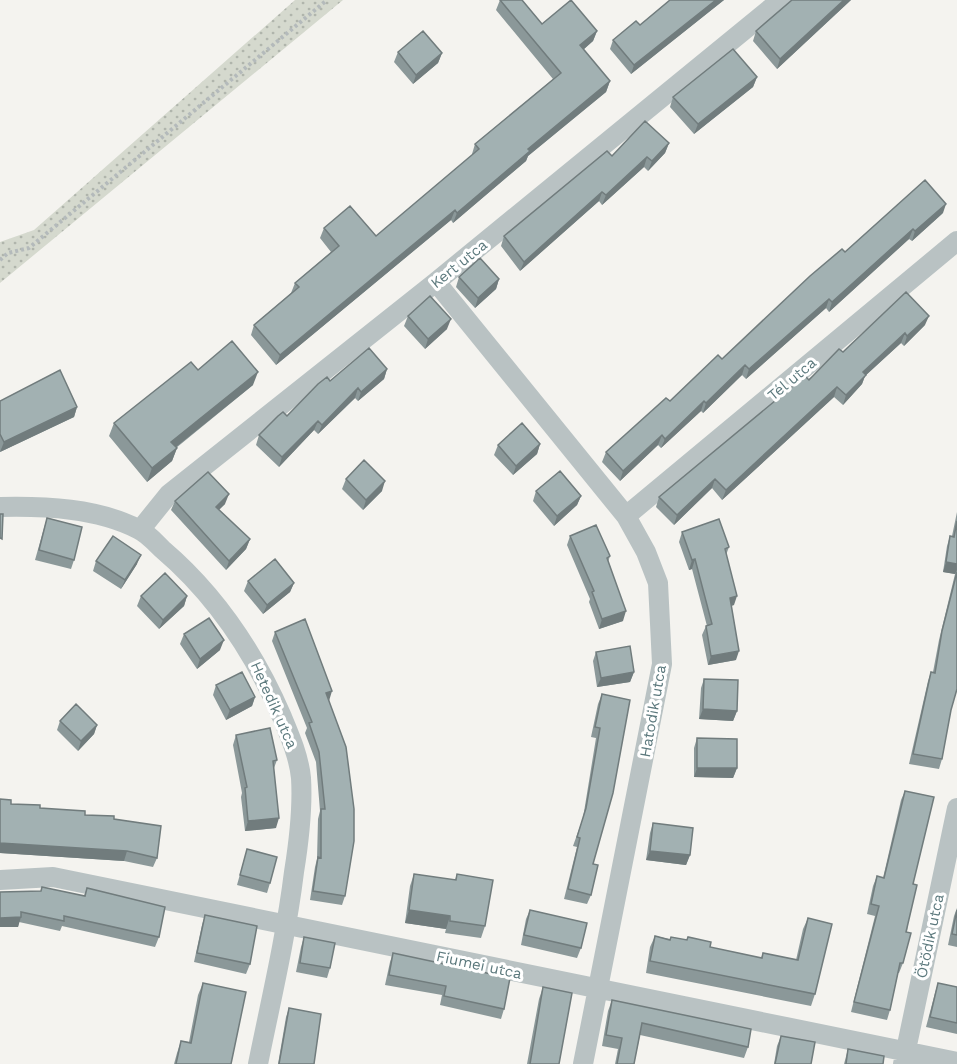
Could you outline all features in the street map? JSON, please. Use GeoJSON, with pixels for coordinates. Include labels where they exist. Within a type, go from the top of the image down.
{"type":"FeatureCollection","features":[{"type":"Feature","properties":{"kind":"street","name":"Kert utca"},"geometry":{"type":"LineString","coordinates":[[140,530],[169,494],[436,282],[781,0]]}},
{"type":"Feature","properties":{"kind":"street","name":"Tél utca"},"geometry":{"type":"LineString","coordinates":[[626,516],[957,241]]}},
{"type":"Feature","properties":{"kind":"street","name":"Hatodik utca"},"geometry":{"type":"LineString","coordinates":[[436,282],[626,516],[646,552],[658,583],[662,664],[600,989],[583,1064]]}},
{"type":"Feature","properties":{"kind":"street","name":"Hetedik utca"},"geometry":{"type":"LineString","coordinates":[[0,507],[68,510],[110,518],[140,530],[184,568],[225,614],[250,653],[291,737],[301,775],[301,820],[287,926],[258,1064]]}},
{"type":"Feature","properties":{"kind":"street","name":"Ötödik utca"},"geometry":{"type":"LineString","coordinates":[[904,1058],[957,808]]}},
{"type":"Feature","properties":{"kind":"street","name":"Fiumei utca"},"geometry":{"type":"LineString","coordinates":[[0,880],[53,877],[600,989],[904,1058],[957,1062]]}},
{"type":"Feature","properties":{"kind":"path"},"geometry":{"type":"LineString","coordinates":[[0,260],[8,253],[29,248],[327,0]]}},
{"type":"Feature","properties":{"kind":"shaded area"},"geometry":{"type":"Polygon","coordinates":[[[295,0],[343,0],[0,283],[0,242],[34,230],[295,0]]]}},
{"type":"Feature","properties":{"kind":"building"},"geometry":{"type":"Polygon","coordinates":[[[500,0],[522,0],[542,24],[571,0],[597,31],[580,45],[610,81],[528,149],[530,151],[457,213],[455,210],[280,355],[254,325],[299,287],[295,283],[339,246],[324,228],[350,206],[376,236],[479,149],[475,144],[561,73],[500,0]]]}},
{"type":"Feature","properties":{"kind":"building"},"geometry":{"type":"Polygon","coordinates":[[[670,0],[716,0],[634,65],[613,40],[636,21],[640,25],[670,0]]]}},
{"type":"Feature","properties":{"kind":"building"},"geometry":{"type":"Polygon","coordinates":[[[792,0],[844,0],[780,59],[756,31],[792,0]]]}},
{"type":"Feature","properties":{"kind":"building"},"geometry":{"type":"Polygon","coordinates":[[[423,31],[442,53],[416,75],[398,52],[423,31]]]}},
{"type":"Feature","properties":{"kind":"building"},"geometry":{"type":"Polygon","coordinates":[[[733,49],[757,77],[698,124],[673,97],[733,49]]]}},
{"type":"Feature","properties":{"kind":"building"},"geometry":{"type":"Polygon","coordinates":[[[645,121],[669,143],[652,161],[647,157],[606,195],[602,192],[524,262],[504,236],[607,151],[612,156],[645,121]]]}},
{"type":"Feature","properties":{"kind":"building"},"geometry":{"type":"Polygon","coordinates":[[[925,180],[946,204],[915,231],[913,229],[832,302],[829,299],[749,369],[745,365],[665,439],[662,435],[623,471],[606,452],[666,398],[670,401],[718,355],[722,359],[810,276],[842,249],[845,252],[925,180]]]}},
{"type":"Feature","properties":{"kind":"building"},"geometry":{"type":"Polygon","coordinates":[[[480,258],[499,279],[478,298],[459,277],[480,258]]]}},
{"type":"Feature","properties":{"kind":"building"},"geometry":{"type":"Polygon","coordinates":[[[906,292],[929,316],[907,336],[905,333],[863,372],[866,375],[846,395],[837,387],[726,490],[715,479],[677,515],[659,497],[805,376],[809,380],[839,349],[843,352],[906,292]]]}},
{"type":"Feature","properties":{"kind":"building"},"geometry":{"type":"Polygon","coordinates":[[[430,296],[451,319],[428,339],[408,316],[430,296]]]}},
{"type":"Feature","properties":{"kind":"building"},"geometry":{"type":"Polygon","coordinates":[[[232,341],[258,372],[171,442],[177,448],[152,468],[114,423],[191,362],[198,370],[232,341]]]}},
{"type":"Feature","properties":{"kind":"building"},"geometry":{"type":"Polygon","coordinates":[[[369,348],[387,369],[361,392],[358,388],[322,425],[318,421],[282,457],[259,435],[283,412],[287,416],[318,384],[327,377],[330,381],[369,348]]]}},
{"type":"Feature","properties":{"kind":"building"},"geometry":{"type":"Polygon","coordinates":[[[60,370],[77,407],[4,442],[0,434],[0,401],[60,370]]]}},
{"type":"Feature","properties":{"kind":"building"},"geometry":{"type":"Polygon","coordinates":[[[522,423],[540,444],[516,466],[498,445],[522,423]]]}},
{"type":"Feature","properties":{"kind":"building"},"geometry":{"type":"Polygon","coordinates":[[[364,460],[385,481],[366,500],[346,479],[364,460]]]}},
{"type":"Feature","properties":{"kind":"building"},"geometry":{"type":"Polygon","coordinates":[[[560,471],[581,496],[557,516],[536,491],[560,471]]]}},
{"type":"Feature","properties":{"kind":"building"},"geometry":{"type":"Polygon","coordinates":[[[208,472],[229,494],[216,507],[250,539],[229,561],[175,501],[208,472]]]}},
{"type":"Feature","properties":{"kind":"building"},"geometry":{"type":"Polygon","coordinates":[[[0,514],[3,514],[2,539],[0,538],[0,514]]]}},
{"type":"Feature","properties":{"kind":"building"},"geometry":{"type":"Polygon","coordinates":[[[47,518],[82,527],[74,560],[39,550],[47,518]]]}},
{"type":"Feature","properties":{"kind":"building"},"geometry":{"type":"Polygon","coordinates":[[[719,519],[729,547],[725,549],[737,596],[730,598],[739,651],[711,656],[706,626],[712,624],[695,559],[692,560],[682,532],[719,519]]]}},
{"type":"Feature","properties":{"kind":"building"},"geometry":{"type":"Polygon","coordinates":[[[957,521],[957,564],[946,562],[950,536],[954,537],[957,521]]]}},
{"type":"Feature","properties":{"kind":"building"},"geometry":{"type":"Polygon","coordinates":[[[596,525],[610,556],[607,558],[626,611],[602,619],[592,592],[594,591],[570,536],[596,525]]]}},
{"type":"Feature","properties":{"kind":"building"},"geometry":{"type":"Polygon","coordinates":[[[113,536],[141,555],[125,580],[96,561],[113,536]]]}},
{"type":"Feature","properties":{"kind":"building"},"geometry":{"type":"Polygon","coordinates":[[[275,559],[294,583],[267,605],[248,581],[275,559]]]}},
{"type":"Feature","properties":{"kind":"building"},"geometry":{"type":"Polygon","coordinates":[[[957,572],[957,689],[942,759],[913,754],[931,672],[935,673],[942,631],[957,572]]]}},
{"type":"Feature","properties":{"kind":"building"},"geometry":{"type":"Polygon","coordinates":[[[165,573],[187,596],[163,620],[141,596],[165,573]]]}},
{"type":"Feature","properties":{"kind":"building"},"geometry":{"type":"Polygon","coordinates":[[[209,618],[224,640],[200,659],[184,634],[209,618]]]}},
{"type":"Feature","properties":{"kind":"building"},"geometry":{"type":"Polygon","coordinates":[[[305,619],[332,691],[326,693],[346,747],[354,809],[354,841],[345,896],[313,891],[318,857],[321,858],[321,809],[325,809],[319,752],[309,723],[312,722],[275,632],[305,619]]]}},
{"type":"Feature","properties":{"kind":"building"},"geometry":{"type":"Polygon","coordinates":[[[630,646],[634,672],[601,678],[596,652],[630,646]]]}},
{"type":"Feature","properties":{"kind":"building"},"geometry":{"type":"Polygon","coordinates":[[[242,672],[255,697],[230,710],[216,685],[242,672]]]}},
{"type":"Feature","properties":{"kind":"building"},"geometry":{"type":"Polygon","coordinates":[[[704,679],[738,680],[737,711],[703,709],[704,679]]]}},
{"type":"Feature","properties":{"kind":"building"},"geometry":{"type":"Polygon","coordinates":[[[602,694],[630,700],[613,793],[593,864],[598,865],[591,895],[568,889],[580,838],[577,837],[586,808],[600,728],[595,727],[602,694]]]}},
{"type":"Feature","properties":{"kind":"building"},"geometry":{"type":"Polygon","coordinates":[[[76,704],[97,725],[81,741],[60,721],[76,704]]]}},
{"type":"Feature","properties":{"kind":"building"},"geometry":{"type":"Polygon","coordinates":[[[270,728],[277,760],[273,761],[279,818],[248,821],[245,788],[247,787],[236,735],[270,728]]]}},
{"type":"Feature","properties":{"kind":"building"},"geometry":{"type":"Polygon","coordinates":[[[697,738],[737,739],[737,768],[697,768],[697,738]]]}},
{"type":"Feature","properties":{"kind":"building"},"geometry":{"type":"Polygon","coordinates":[[[905,791],[934,797],[913,884],[917,885],[906,932],[911,933],[903,963],[900,963],[890,1010],[854,1002],[879,906],[871,904],[877,876],[884,878],[905,791]]]}},
{"type":"Feature","properties":{"kind":"building"},"geometry":{"type":"Polygon","coordinates":[[[0,799],[11,800],[11,804],[85,811],[85,815],[114,816],[114,819],[161,826],[157,858],[127,851],[0,843],[0,799]]]}},
{"type":"Feature","properties":{"kind":"building"},"geometry":{"type":"Polygon","coordinates":[[[653,823],[693,828],[690,855],[650,851],[653,823]]]}},
{"type":"Feature","properties":{"kind":"building"},"geometry":{"type":"Polygon","coordinates":[[[247,849],[277,857],[270,883],[240,875],[247,849]]]}},
{"type":"Feature","properties":{"kind":"building"},"geometry":{"type":"Polygon","coordinates":[[[414,874],[456,880],[457,874],[493,880],[485,926],[450,921],[450,916],[409,910],[414,874]]]}},
{"type":"Feature","properties":{"kind":"building"},"geometry":{"type":"Polygon","coordinates":[[[42,887],[85,896],[87,888],[165,907],[159,937],[64,916],[64,921],[21,912],[21,917],[0,918],[0,892],[41,891],[42,887]]]}},
{"type":"Feature","properties":{"kind":"building"},"geometry":{"type":"Polygon","coordinates":[[[530,910],[587,923],[581,948],[524,935],[530,910]]]}},
{"type":"Feature","properties":{"kind":"building"},"geometry":{"type":"Polygon","coordinates":[[[957,910],[957,935],[952,934],[957,910]]]}},
{"type":"Feature","properties":{"kind":"building"},"geometry":{"type":"Polygon","coordinates":[[[205,915],[257,926],[250,964],[197,953],[205,915]]]}},
{"type":"Feature","properties":{"kind":"building"},"geometry":{"type":"Polygon","coordinates":[[[808,918],[832,924],[815,994],[650,961],[655,936],[670,940],[671,937],[687,940],[688,937],[711,942],[710,947],[762,958],[763,953],[798,960],[808,918]]]}},
{"type":"Feature","properties":{"kind":"building"},"geometry":{"type":"Polygon","coordinates":[[[304,937],[335,943],[330,968],[300,963],[304,937]]]}},
{"type":"Feature","properties":{"kind":"building"},"geometry":{"type":"Polygon","coordinates":[[[393,953],[510,978],[504,1009],[444,996],[446,986],[389,975],[393,953]]]}},
{"type":"Feature","properties":{"kind":"building"},"geometry":{"type":"Polygon","coordinates":[[[203,983],[246,992],[231,1064],[176,1064],[181,1041],[191,1043],[203,983]]]}},
{"type":"Feature","properties":{"kind":"building"},"geometry":{"type":"Polygon","coordinates":[[[938,983],[957,987],[957,1023],[930,1017],[938,983]]]}},
{"type":"Feature","properties":{"kind":"building"},"geometry":{"type":"Polygon","coordinates":[[[543,987],[572,993],[559,1064],[530,1064],[543,987]]]}},
{"type":"Feature","properties":{"kind":"building"},"geometry":{"type":"Polygon","coordinates":[[[612,1000],[751,1029],[748,1047],[642,1023],[634,1064],[617,1064],[622,1038],[606,1035],[612,1000]]]}},
{"type":"Feature","properties":{"kind":"building"},"geometry":{"type":"Polygon","coordinates":[[[289,1008],[321,1014],[314,1064],[279,1064],[289,1008]]]}},
{"type":"Feature","properties":{"kind":"building"},"geometry":{"type":"Polygon","coordinates":[[[781,1036],[815,1042],[811,1064],[775,1064],[781,1036]]]}},
{"type":"Feature","properties":{"kind":"building"},"geometry":{"type":"Polygon","coordinates":[[[848,1049],[884,1056],[883,1064],[846,1064],[848,1049]]]}}]}
